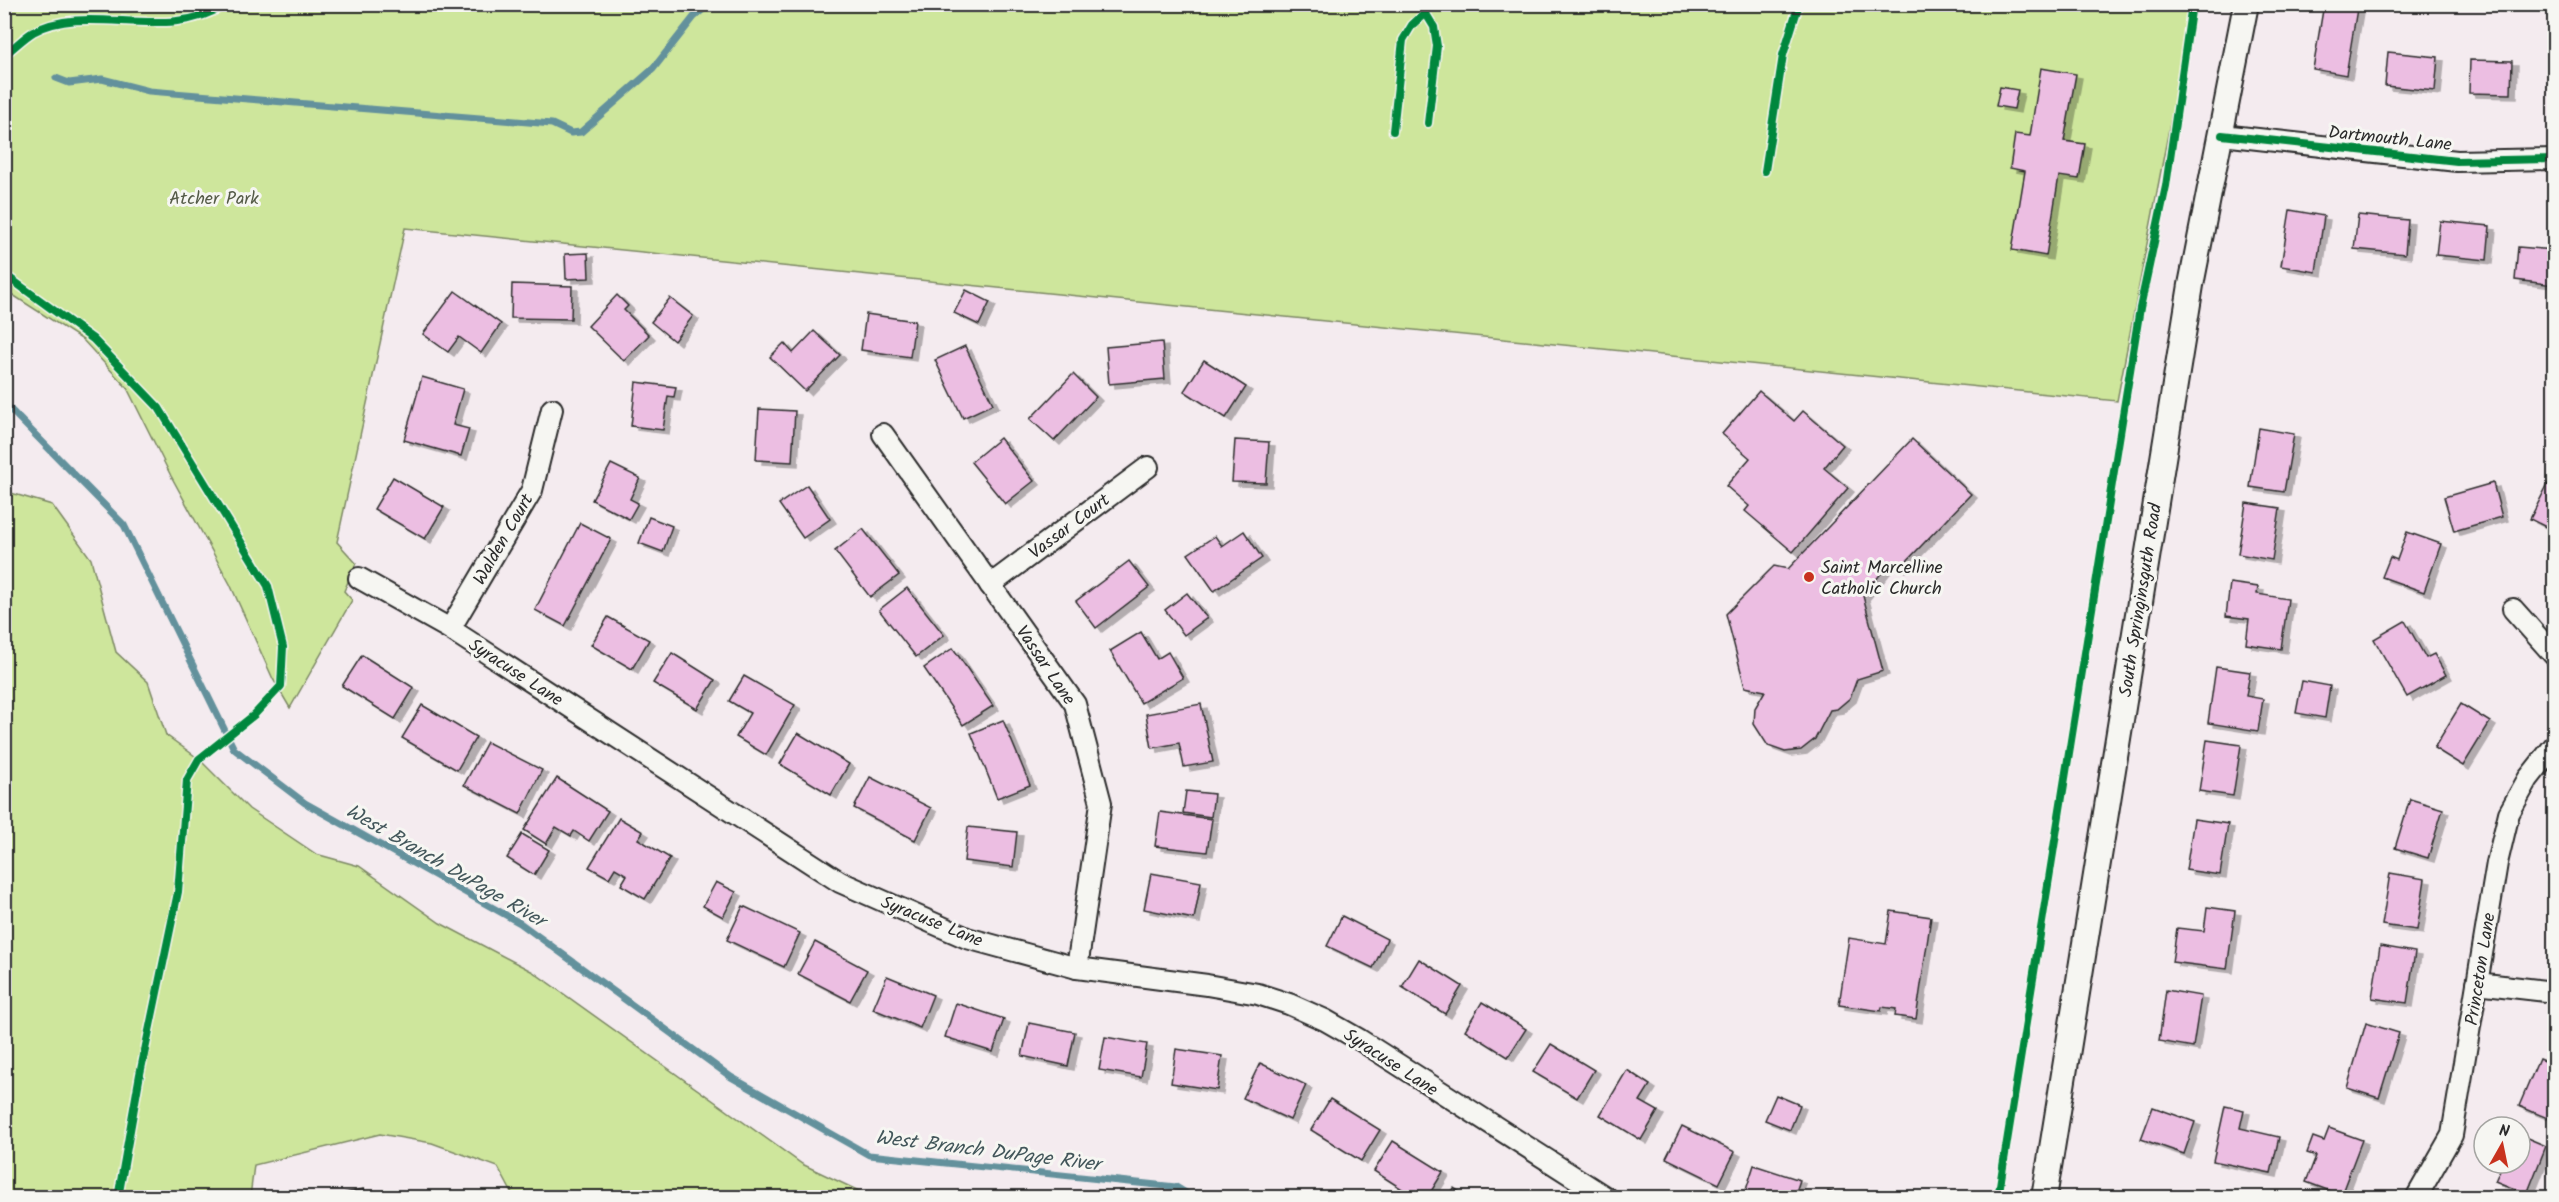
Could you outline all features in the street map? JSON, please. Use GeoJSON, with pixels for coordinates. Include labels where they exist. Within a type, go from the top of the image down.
{"type":"FeatureCollection","features":[{"type":"Feature","properties":{"kind":"street","name":"South Springinsguth Road"},"geometry":{"type":"LineString","coordinates":[[2044,1197],[2191,285],[2246,4]]}},
{"type":"Feature","properties":{"kind":"street","name":"Dartmouth Lane"},"geometry":{"type":"LineString","coordinates":[[2222,135],[2457,161],[2554,159]]}},
{"type":"Feature","properties":{"kind":"street","name":"Walden Court"},"geometry":{"type":"LineString","coordinates":[[450,629],[532,490],[552,410]]}},
{"type":"Feature","properties":{"kind":"street","name":"Vassar Lane"},"geometry":{"type":"LineString","coordinates":[[883,434],[1075,704],[1101,803],[1077,968]]}},
{"type":"Feature","properties":{"kind":"street","name":"Vassar Court"},"geometry":{"type":"LineString","coordinates":[[990,585],[1148,467]]}},
{"type":"Feature","properties":{"kind":"street","name":"Syracuse Lane"},"geometry":{"type":"LineString","coordinates":[[359,578],[450,629],[840,882],[967,938],[1077,968],[1207,985],[1289,1004],[1360,1040],[1607,1197]]}},
{"type":"Feature","properties":{"kind":"street"},"geometry":{"type":"LineString","coordinates":[[2513,609],[2554,655]]}},
{"type":"Feature","properties":{"kind":"street","name":"Princeton Lane"},"geometry":{"type":"LineString","coordinates":[[2416,1197],[2452,1135],[2497,863],[2509,813],[2528,779],[2554,746]]}},
{"type":"Feature","properties":{"kind":"street"},"geometry":{"type":"LineString","coordinates":[[2477,983],[2554,992]]}},
{"type":"Feature","properties":{"kind":"green space","name":"Atcher Park"},"geometry":{"type":"Polygon","coordinates":[[[2168,4],[2192,8],[2117,401],[405,228],[337,542],[356,563],[344,591],[352,600],[290,708],[273,679],[230,584],[171,476],[127,388],[83,340],[5,290],[4,5],[2168,4]]]}},
{"type":"Feature","properties":{"kind":"green space"},"geometry":{"type":"Polygon","coordinates":[[[4,491],[52,505],[91,559],[116,652],[148,682],[166,735],[199,759],[249,809],[316,854],[359,866],[440,923],[533,972],[802,1164],[861,1192],[931,1197],[514,1197],[498,1167],[432,1143],[380,1134],[254,1165],[250,1197],[5,1197],[4,491]]]}},
{"type":"Feature","properties":{"kind":"building"},"geometry":{"type":"Polygon","coordinates":[[[2324,4],[2357,9],[2346,75],[2313,69],[2324,4]]]}},
{"type":"Feature","properties":{"kind":"building"},"geometry":{"type":"Polygon","coordinates":[[[2554,42],[2554,73],[2551,73],[2546,44],[2554,42]]]}},
{"type":"Feature","properties":{"kind":"building"},"geometry":{"type":"Polygon","coordinates":[[[2388,52],[2438,57],[2435,91],[2385,86],[2388,52]]]}},
{"type":"Feature","properties":{"kind":"building"},"geometry":{"type":"Polygon","coordinates":[[[2470,60],[2512,61],[2511,94],[2469,93],[2470,60]]]}},
{"type":"Feature","properties":{"kind":"building"},"geometry":{"type":"Polygon","coordinates":[[[2041,68],[2076,74],[2064,141],[2085,144],[2079,179],[2059,176],[2046,256],[2012,250],[2025,171],[2010,168],[2015,134],[2030,136],[2041,68]]]}},
{"type":"Feature","properties":{"kind":"building"},"geometry":{"type":"Polygon","coordinates":[[[2000,87],[2018,90],[2014,109],[1996,106],[2000,87]]]}},
{"type":"Feature","properties":{"kind":"building"},"geometry":{"type":"Polygon","coordinates":[[[2290,210],[2324,216],[2316,272],[2281,266],[2290,210]]]}},
{"type":"Feature","properties":{"kind":"building"},"geometry":{"type":"Polygon","coordinates":[[[2358,215],[2408,220],[2405,254],[2354,249],[2358,215]]]}},
{"type":"Feature","properties":{"kind":"building"},"geometry":{"type":"Polygon","coordinates":[[[2440,221],[2490,226],[2487,260],[2436,255],[2440,221]]]}},
{"type":"Feature","properties":{"kind":"building"},"geometry":{"type":"Polygon","coordinates":[[[2518,247],[2554,250],[2554,285],[2515,280],[2518,247]]]}},
{"type":"Feature","properties":{"kind":"building"},"geometry":{"type":"Polygon","coordinates":[[[588,253],[589,278],[566,279],[565,254],[588,253]]]}},
{"type":"Feature","properties":{"kind":"building"},"geometry":{"type":"Polygon","coordinates":[[[512,284],[572,286],[571,319],[511,318],[512,284]]]}},
{"type":"Feature","properties":{"kind":"building"},"geometry":{"type":"Polygon","coordinates":[[[966,290],[990,302],[979,325],[954,313],[966,290]]]}},
{"type":"Feature","properties":{"kind":"building"},"geometry":{"type":"Polygon","coordinates":[[[455,291],[501,324],[481,353],[459,337],[448,352],[423,334],[455,291]]]}},
{"type":"Feature","properties":{"kind":"building"},"geometry":{"type":"Polygon","coordinates":[[[617,295],[628,306],[624,310],[649,335],[624,361],[588,326],[617,295]]]}},
{"type":"Feature","properties":{"kind":"building"},"geometry":{"type":"Polygon","coordinates":[[[670,298],[693,316],[674,341],[651,322],[670,298]]]}},
{"type":"Feature","properties":{"kind":"building"},"geometry":{"type":"Polygon","coordinates":[[[866,314],[915,321],[910,357],[861,350],[866,314]]]}},
{"type":"Feature","properties":{"kind":"building"},"geometry":{"type":"Polygon","coordinates":[[[814,331],[840,355],[805,391],[770,357],[784,343],[793,353],[814,331]]]}},
{"type":"Feature","properties":{"kind":"building"},"geometry":{"type":"Polygon","coordinates":[[[1162,342],[1165,379],[1109,384],[1106,347],[1162,342]]]}},
{"type":"Feature","properties":{"kind":"building"},"geometry":{"type":"Polygon","coordinates":[[[965,346],[993,404],[963,418],[935,360],[965,346]]]}},
{"type":"Feature","properties":{"kind":"building"},"geometry":{"type":"Polygon","coordinates":[[[1204,360],[1246,387],[1226,418],[1184,391],[1204,360]]]}},
{"type":"Feature","properties":{"kind":"building"},"geometry":{"type":"Polygon","coordinates":[[[1073,374],[1096,397],[1054,441],[1030,419],[1073,374]]]}},
{"type":"Feature","properties":{"kind":"building"},"geometry":{"type":"Polygon","coordinates":[[[422,377],[463,389],[453,425],[469,429],[461,456],[404,440],[422,377]]]}},
{"type":"Feature","properties":{"kind":"building"},"geometry":{"type":"Polygon","coordinates":[[[636,382],[676,387],[674,397],[668,396],[663,430],[631,426],[636,382]]]}},
{"type":"Feature","properties":{"kind":"building"},"geometry":{"type":"Polygon","coordinates":[[[1759,391],[1794,421],[1803,411],[1843,445],[1824,468],[1848,488],[1793,552],[1745,511],[1749,506],[1726,486],[1750,458],[1722,434],[1759,391]]]}},
{"type":"Feature","properties":{"kind":"building"},"geometry":{"type":"Polygon","coordinates":[[[759,409],[795,411],[792,462],[756,460],[759,409]]]}},
{"type":"Feature","properties":{"kind":"building"},"geometry":{"type":"Polygon","coordinates":[[[2259,428],[2294,434],[2284,492],[2250,487],[2259,428]]]}},
{"type":"Feature","properties":{"kind":"building"},"geometry":{"type":"Polygon","coordinates":[[[1000,438],[1034,481],[1005,504],[971,462],[1000,438]]]}},
{"type":"Feature","properties":{"kind":"building"},"geometry":{"type":"Polygon","coordinates":[[[1912,439],[1971,494],[1900,568],[1891,561],[1863,596],[1883,671],[1857,679],[1850,698],[1837,709],[1830,710],[1815,739],[1801,750],[1785,752],[1768,746],[1754,724],[1755,708],[1765,691],[1745,687],[1726,614],[1774,566],[1788,569],[1912,439]]]}},
{"type":"Feature","properties":{"kind":"building"},"geometry":{"type":"Polygon","coordinates":[[[1235,440],[1269,442],[1266,483],[1232,482],[1235,440]]]}},
{"type":"Feature","properties":{"kind":"building"},"geometry":{"type":"Polygon","coordinates":[[[611,464],[640,478],[630,499],[638,503],[629,519],[592,500],[611,464]]]}},
{"type":"Feature","properties":{"kind":"building"},"geometry":{"type":"Polygon","coordinates":[[[2554,472],[2554,531],[2530,519],[2554,472]]]}},
{"type":"Feature","properties":{"kind":"building"},"geometry":{"type":"Polygon","coordinates":[[[393,477],[444,507],[425,539],[374,509],[393,477]]]}},
{"type":"Feature","properties":{"kind":"building"},"geometry":{"type":"Polygon","coordinates":[[[2493,483],[2502,517],[2454,531],[2444,497],[2493,483]]]}},
{"type":"Feature","properties":{"kind":"building"},"geometry":{"type":"Polygon","coordinates":[[[807,485],[830,519],[803,538],[779,504],[807,485]]]}},
{"type":"Feature","properties":{"kind":"building"},"geometry":{"type":"Polygon","coordinates":[[[2246,503],[2280,508],[2272,560],[2238,554],[2246,503]]]}},
{"type":"Feature","properties":{"kind":"building"},"geometry":{"type":"Polygon","coordinates":[[[649,517],[672,526],[663,552],[639,543],[649,517]]]}},
{"type":"Feature","properties":{"kind":"building"},"geometry":{"type":"Polygon","coordinates":[[[580,523],[611,539],[565,626],[535,610],[580,523]]]}},
{"type":"Feature","properties":{"kind":"building"},"geometry":{"type":"Polygon","coordinates":[[[863,529],[899,575],[870,597],[835,551],[863,529]]]}},
{"type":"Feature","properties":{"kind":"building"},"geometry":{"type":"Polygon","coordinates":[[[1244,531],[1262,558],[1214,591],[1188,554],[1215,536],[1222,546],[1244,531]]]}},
{"type":"Feature","properties":{"kind":"building"},"geometry":{"type":"Polygon","coordinates":[[[2407,532],[2441,544],[2424,592],[2382,577],[2390,557],[2397,560],[2407,532]]]}},
{"type":"Feature","properties":{"kind":"building"},"geometry":{"type":"Polygon","coordinates":[[[1129,561],[1149,587],[1096,628],[1076,601],[1129,561]]]}},
{"type":"Feature","properties":{"kind":"building"},"geometry":{"type":"Polygon","coordinates":[[[2230,583],[2258,587],[2257,594],[2288,599],[2281,649],[2246,644],[2249,619],[2226,616],[2230,583]]]}},
{"type":"Feature","properties":{"kind":"building"},"geometry":{"type":"Polygon","coordinates":[[[907,588],[944,635],[916,657],[879,610],[907,588]]]}},
{"type":"Feature","properties":{"kind":"building"},"geometry":{"type":"Polygon","coordinates":[[[1187,593],[1207,618],[1184,635],[1165,610],[1187,593]]]}},
{"type":"Feature","properties":{"kind":"building"},"geometry":{"type":"Polygon","coordinates":[[[608,617],[649,640],[632,669],[591,645],[608,617]]]}},
{"type":"Feature","properties":{"kind":"building"},"geometry":{"type":"Polygon","coordinates":[[[2405,621],[2426,658],[2434,654],[2446,675],[2407,697],[2374,639],[2405,621]]]}},
{"type":"Feature","properties":{"kind":"building"},"geometry":{"type":"Polygon","coordinates":[[[1141,632],[1157,659],[1168,652],[1183,678],[1141,703],[1110,651],[1141,632]]]}},
{"type":"Feature","properties":{"kind":"building"},"geometry":{"type":"Polygon","coordinates":[[[953,648],[993,706],[963,725],[924,668],[953,648]]]}},
{"type":"Feature","properties":{"kind":"building"},"geometry":{"type":"Polygon","coordinates":[[[672,653],[715,680],[697,709],[653,683],[672,653]]]}},
{"type":"Feature","properties":{"kind":"building"},"geometry":{"type":"Polygon","coordinates":[[[362,655],[414,688],[395,719],[342,686],[362,655]]]}},
{"type":"Feature","properties":{"kind":"building"},"geometry":{"type":"Polygon","coordinates":[[[2216,667],[2250,672],[2246,696],[2263,699],[2258,731],[2208,723],[2216,667]]]}},
{"type":"Feature","properties":{"kind":"building"},"geometry":{"type":"Polygon","coordinates":[[[744,676],[795,705],[766,755],[736,737],[750,713],[729,701],[744,676]]]}},
{"type":"Feature","properties":{"kind":"building"},"geometry":{"type":"Polygon","coordinates":[[[2302,681],[2330,686],[2325,718],[2296,713],[2302,681]]]}},
{"type":"Feature","properties":{"kind":"building"},"geometry":{"type":"Polygon","coordinates":[[[1201,704],[1213,762],[1184,767],[1179,743],[1152,748],[1146,714],[1201,704]]]}},
{"type":"Feature","properties":{"kind":"building"},"geometry":{"type":"Polygon","coordinates":[[[2461,704],[2490,722],[2463,766],[2434,748],[2461,704]]]}},
{"type":"Feature","properties":{"kind":"building"},"geometry":{"type":"Polygon","coordinates":[[[422,705],[476,737],[457,770],[402,738],[422,705]]]}},
{"type":"Feature","properties":{"kind":"building"},"geometry":{"type":"Polygon","coordinates":[[[1003,720],[1030,785],[997,798],[971,733],[1003,720]]]}},
{"type":"Feature","properties":{"kind":"building"},"geometry":{"type":"Polygon","coordinates":[[[798,733],[849,764],[831,795],[780,764],[798,733]]]}},
{"type":"Feature","properties":{"kind":"building"},"geometry":{"type":"Polygon","coordinates":[[[2207,740],[2241,745],[2233,796],[2199,791],[2207,740]]]}},
{"type":"Feature","properties":{"kind":"building"},"geometry":{"type":"Polygon","coordinates":[[[487,742],[542,770],[520,814],[464,785],[487,742]]]}},
{"type":"Feature","properties":{"kind":"building"},"geometry":{"type":"Polygon","coordinates":[[[870,777],[931,808],[915,840],[854,808],[870,777]]]}},
{"type":"Feature","properties":{"kind":"building"},"geometry":{"type":"Polygon","coordinates":[[[557,778],[608,811],[589,841],[574,831],[571,836],[556,827],[546,844],[524,830],[557,778]]]}},
{"type":"Feature","properties":{"kind":"building"},"geometry":{"type":"Polygon","coordinates":[[[1186,791],[1214,794],[1211,817],[1183,813],[1186,791]]]}},
{"type":"Feature","properties":{"kind":"building"},"geometry":{"type":"Polygon","coordinates":[[[2410,799],[2443,809],[2428,858],[2395,848],[2410,799]]]}},
{"type":"Feature","properties":{"kind":"building"},"geometry":{"type":"Polygon","coordinates":[[[1160,812],[1212,819],[1207,852],[1155,846],[1160,812]]]}},
{"type":"Feature","properties":{"kind":"building"},"geometry":{"type":"Polygon","coordinates":[[[619,818],[643,832],[638,839],[670,858],[645,899],[621,885],[627,875],[615,868],[609,878],[589,867],[619,818]]]}},
{"type":"Feature","properties":{"kind":"building"},"geometry":{"type":"Polygon","coordinates":[[[2194,819],[2228,824],[2220,875],[2186,870],[2194,819]]]}},
{"type":"Feature","properties":{"kind":"building"},"geometry":{"type":"Polygon","coordinates":[[[968,827],[1017,832],[1013,867],[964,861],[968,827]]]}},
{"type":"Feature","properties":{"kind":"building"},"geometry":{"type":"Polygon","coordinates":[[[522,834],[549,850],[534,875],[507,858],[522,834]]]}},
{"type":"Feature","properties":{"kind":"building"},"geometry":{"type":"Polygon","coordinates":[[[1151,873],[1201,882],[1194,919],[1144,909],[1151,873]]]}},
{"type":"Feature","properties":{"kind":"building"},"geometry":{"type":"Polygon","coordinates":[[[2390,873],[2425,879],[2417,930],[2382,925],[2390,873]]]}},
{"type":"Feature","properties":{"kind":"building"},"geometry":{"type":"Polygon","coordinates":[[[716,882],[736,892],[723,917],[703,906],[716,882]]]}},
{"type":"Feature","properties":{"kind":"building"},"geometry":{"type":"Polygon","coordinates":[[[743,906],[800,933],[784,967],[727,940],[743,906]]]}},
{"type":"Feature","properties":{"kind":"building"},"geometry":{"type":"Polygon","coordinates":[[[2207,907],[2235,911],[2227,969],[2172,962],[2177,928],[2204,931],[2207,907]]]}},
{"type":"Feature","properties":{"kind":"building"},"geometry":{"type":"Polygon","coordinates":[[[1891,911],[1931,917],[1916,1019],[1895,1016],[1896,1009],[1882,1007],[1881,1011],[1839,1005],[1849,938],[1886,944],[1891,911]]]}},
{"type":"Feature","properties":{"kind":"building"},"geometry":{"type":"Polygon","coordinates":[[[1342,916],[1387,939],[1373,968],[1327,946],[1342,916]]]}},
{"type":"Feature","properties":{"kind":"building"},"geometry":{"type":"Polygon","coordinates":[[[815,942],[867,970],[850,1001],[798,974],[815,942]]]}},
{"type":"Feature","properties":{"kind":"building"},"geometry":{"type":"Polygon","coordinates":[[[2380,946],[2415,952],[2407,1003],[2372,998],[2380,946]]]}},
{"type":"Feature","properties":{"kind":"building"},"geometry":{"type":"Polygon","coordinates":[[[1419,959],[1462,986],[1445,1014],[1402,987],[1419,959]]]}},
{"type":"Feature","properties":{"kind":"building"},"geometry":{"type":"Polygon","coordinates":[[[887,976],[933,995],[920,1028],[873,1009],[887,976]]]}},
{"type":"Feature","properties":{"kind":"building"},"geometry":{"type":"Polygon","coordinates":[[[2166,990],[2201,996],[2193,1047],[2159,1041],[2166,990]]]}},
{"type":"Feature","properties":{"kind":"building"},"geometry":{"type":"Polygon","coordinates":[[[1482,1002],[1526,1029],[1508,1057],[1465,1030],[1482,1002]]]}},
{"type":"Feature","properties":{"kind":"building"},"geometry":{"type":"Polygon","coordinates":[[[956,1003],[1004,1019],[993,1052],[945,1037],[956,1003]]]}},
{"type":"Feature","properties":{"kind":"building"},"geometry":{"type":"Polygon","coordinates":[[[1029,1023],[1075,1032],[1068,1066],[1022,1056],[1029,1023]]]}},
{"type":"Feature","properties":{"kind":"building"},"geometry":{"type":"Polygon","coordinates":[[[2366,1023],[2399,1033],[2379,1098],[2347,1088],[2366,1023]]]}},
{"type":"Feature","properties":{"kind":"building"},"geometry":{"type":"Polygon","coordinates":[[[1105,1037],[1147,1044],[1141,1077],[1099,1070],[1105,1037]]]}},
{"type":"Feature","properties":{"kind":"building"},"geometry":{"type":"Polygon","coordinates":[[[1551,1044],[1594,1070],[1577,1098],[1533,1072],[1551,1044]]]}},
{"type":"Feature","properties":{"kind":"building"},"geometry":{"type":"Polygon","coordinates":[[[1176,1049],[1222,1056],[1217,1090],[1171,1083],[1176,1049]]]}},
{"type":"Feature","properties":{"kind":"building"},"geometry":{"type":"Polygon","coordinates":[[[2539,1059],[2554,1065],[2552,1120],[2519,1106],[2539,1059]]]}},
{"type":"Feature","properties":{"kind":"building"},"geometry":{"type":"Polygon","coordinates":[[[1260,1063],[1306,1085],[1290,1120],[1243,1098],[1260,1063]]]}},
{"type":"Feature","properties":{"kind":"building"},"geometry":{"type":"Polygon","coordinates":[[[1627,1070],[1650,1085],[1640,1101],[1658,1111],[1641,1140],[1600,1115],[1627,1070]]]}},
{"type":"Feature","properties":{"kind":"building"},"geometry":{"type":"Polygon","coordinates":[[[1776,1095],[1800,1105],[1790,1130],[1765,1120],[1776,1095]]]}},
{"type":"Feature","properties":{"kind":"building"},"geometry":{"type":"Polygon","coordinates":[[[1330,1099],[1380,1130],[1361,1161],[1311,1130],[1330,1099]]]}},
{"type":"Feature","properties":{"kind":"building"},"geometry":{"type":"Polygon","coordinates":[[[2225,1106],[2244,1110],[2240,1128],[2279,1137],[2271,1173],[2213,1161],[2225,1106]]]}},
{"type":"Feature","properties":{"kind":"building"},"geometry":{"type":"Polygon","coordinates":[[[2153,1107],[2195,1122],[2184,1154],[2141,1139],[2153,1107]]]}},
{"type":"Feature","properties":{"kind":"building"},"geometry":{"type":"Polygon","coordinates":[[[1682,1126],[1735,1152],[1719,1184],[1666,1158],[1682,1126]]]}},
{"type":"Feature","properties":{"kind":"building"},"geometry":{"type":"Polygon","coordinates":[[[2329,1128],[2362,1140],[2341,1195],[2306,1182],[2316,1156],[2307,1153],[2313,1137],[2324,1141],[2329,1128]]]}},
{"type":"Feature","properties":{"kind":"building"},"geometry":{"type":"Polygon","coordinates":[[[2532,1140],[2546,1146],[2527,1194],[2495,1181],[2498,1175],[2532,1175],[2532,1140]]]}},
{"type":"Feature","properties":{"kind":"building"},"geometry":{"type":"Polygon","coordinates":[[[1393,1141],[1443,1172],[1427,1198],[1416,1198],[1374,1171],[1393,1141]]]}},
{"type":"Feature","properties":{"kind":"building"},"geometry":{"type":"Polygon","coordinates":[[[1754,1165],[1800,1180],[1794,1198],[1744,1196],[1754,1165]]]}},
{"type":"Feature","properties":{"kind":"building"},"geometry":{"type":"Polygon","coordinates":[[[1454,1188],[1469,1198],[1448,1198],[1454,1188]]]}},
{"type":"Feature","properties":{"kind":"building"},"geometry":{"type":"Polygon","coordinates":[[[364,1189],[366,1198],[346,1198],[345,1193],[364,1189]]]}},
{"type":"Feature","properties":{"kind":"building"},"geometry":{"type":"Polygon","coordinates":[[[1828,1191],[1852,1198],[1826,1198],[1828,1191]]]}},
{"type":"Feature","properties":{"kind":"waterway"},"geometry":{"type":"LineString","coordinates":[[56,78],[69,83],[102,79],[149,91],[552,124],[571,133],[581,132],[653,69],[694,17],[709,4]]}},
{"type":"Feature","properties":{"kind":"waterway","name":"West Branch DuPage River"},"geometry":{"type":"LineString","coordinates":[[4,403],[124,525],[234,749],[305,803],[520,923],[731,1077],[869,1155],[1176,1187],[1194,1198]]}},
{"type":"Feature","properties":{"kind":"cycle path"},"geometry":{"type":"LineString","coordinates":[[4,55],[33,32],[55,24],[78,20],[178,21],[203,15],[226,4]]}},
{"type":"Feature","properties":{"kind":"cycle path"},"geometry":{"type":"LineString","coordinates":[[1420,4],[1434,27],[1437,46],[1428,123]]}},
{"type":"Feature","properties":{"kind":"cycle path"},"geometry":{"type":"LineString","coordinates":[[1765,171],[1783,55],[1799,4]]}},
{"type":"Feature","properties":{"kind":"cycle path"},"geometry":{"type":"LineString","coordinates":[[1998,1198],[2140,308],[2166,186],[2192,4]]}},
{"type":"Feature","properties":{"kind":"cycle path"},"geometry":{"type":"LineString","coordinates":[[1393,131],[1403,40],[1412,25],[1425,13]]}},
{"type":"Feature","properties":{"kind":"cycle path"},"geometry":{"type":"LineString","coordinates":[[2222,135],[2457,161],[2554,159]]}},
{"type":"Feature","properties":{"kind":"cycle path"},"geometry":{"type":"LineString","coordinates":[[4,274],[93,339],[159,408],[268,586],[283,647],[281,686],[254,715],[199,759],[187,780],[178,892],[140,1074],[118,1198]]}},
{"type":"Feature","properties":{"kind":"place","name":"Saint Marcelline Catholic Church"},"geometry":{"type":"Point","coordinates":[1809,577]}}]}
